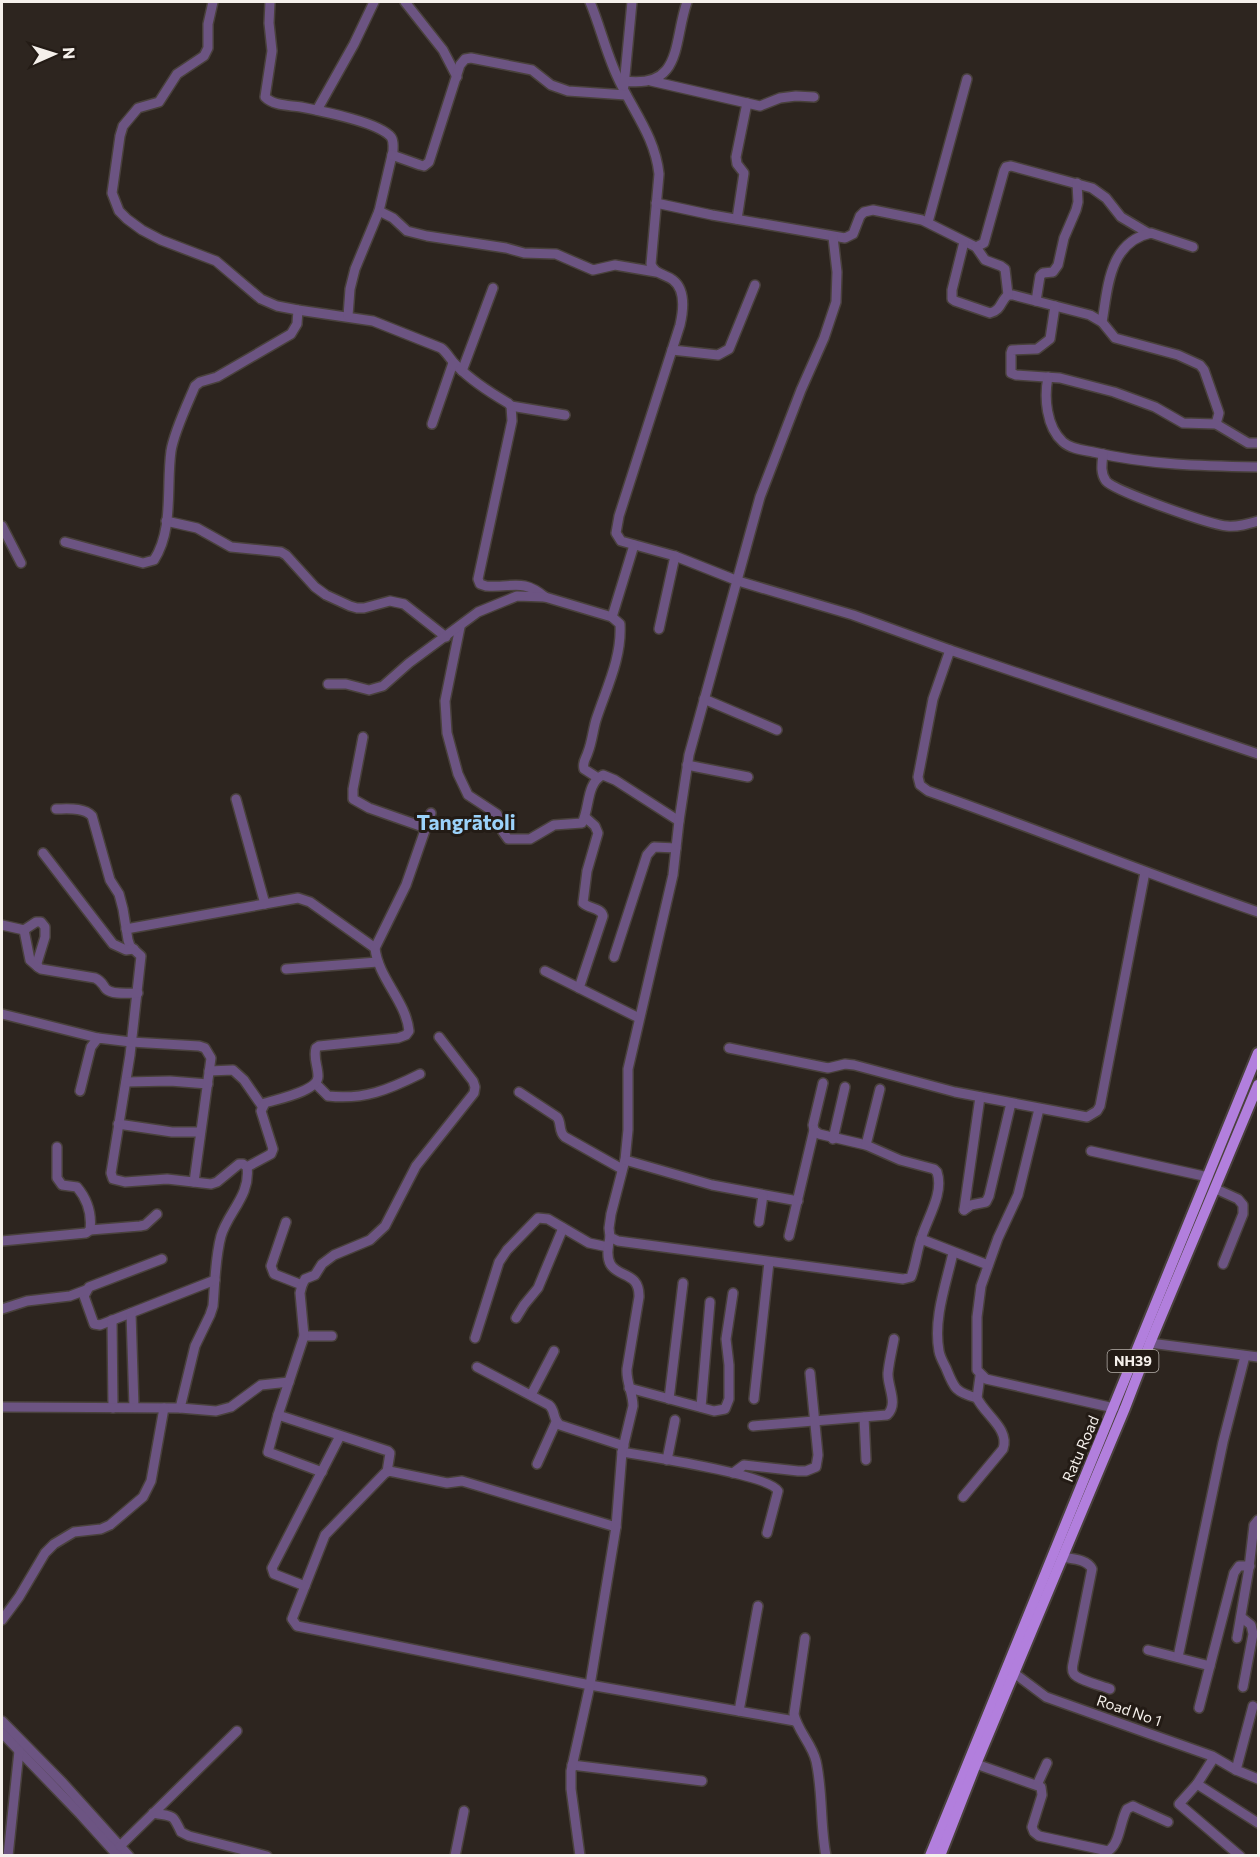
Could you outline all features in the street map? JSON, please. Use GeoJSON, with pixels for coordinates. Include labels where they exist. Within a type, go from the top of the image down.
{"type":"FeatureCollection","features":[{"type":"Feature","properties":{"kind":"main road","name":"Ratu Road"},"geometry":{"type":"LineString","coordinates":[[930,1856],[1258,1053]]}},
{"type":"Feature","properties":{"kind":"main road","name":"Ratu Road"},"geometry":{"type":"LineString","coordinates":[[940,1856],[976,1764],[1125,1408],[1150,1342],[1258,1085]]}},
{"type":"Feature","properties":{"kind":"street"},"geometry":{"type":"LineString","coordinates":[[213,2],[208,24],[208,48],[204,56],[177,74],[159,102],[138,108],[123,126],[112,181],[114,203],[119,211],[142,230],[216,261],[261,299],[277,306],[348,316],[383,325],[441,348],[447,352],[453,363],[479,386],[511,406],[565,416]]}},
{"type":"Feature","properties":{"kind":"street"},"geometry":{"type":"LineString","coordinates":[[270,2],[268,23],[272,51],[266,82],[266,97],[274,103],[317,110],[380,129],[390,136],[393,142],[379,211],[355,269],[350,289],[348,316]]}},
{"type":"Feature","properties":{"kind":"street"},"geometry":{"type":"LineString","coordinates":[[317,110],[354,44],[374,2]]}},
{"type":"Feature","properties":{"kind":"street"},"geometry":{"type":"LineString","coordinates":[[590,2],[616,75],[649,135],[657,160],[659,174],[650,260],[656,272]]}},
{"type":"Feature","properties":{"kind":"street"},"geometry":{"type":"LineString","coordinates":[[625,88],[632,2]]}},
{"type":"Feature","properties":{"kind":"street"},"geometry":{"type":"LineString","coordinates":[[392,155],[424,166],[429,162],[460,65],[465,59],[471,58],[532,70],[551,85],[568,91],[625,88],[662,76],[669,67],[687,2]]}},
{"type":"Feature","properties":{"kind":"street"},"geometry":{"type":"LineString","coordinates":[[404,3],[443,50],[457,77]]}},
{"type":"Feature","properties":{"kind":"street"},"geometry":{"type":"LineString","coordinates":[[928,222],[967,79]]}},
{"type":"Feature","properties":{"kind":"street"},"geometry":{"type":"LineString","coordinates":[[651,81],[760,106],[780,98],[814,97]]}},
{"type":"Feature","properties":{"kind":"street"},"geometry":{"type":"LineString","coordinates":[[737,219],[744,172],[737,164],[736,157],[747,103]]}},
{"type":"Feature","properties":{"kind":"street"},"geometry":{"type":"LineString","coordinates":[[976,247],[984,243],[1006,167],[1019,167],[1077,183],[1100,192],[1121,217],[1148,233]]}},
{"type":"Feature","properties":{"kind":"street"},"geometry":{"type":"LineString","coordinates":[[1036,301],[1040,276],[1043,273],[1053,272],[1058,265],[1064,238],[1076,210],[1077,183]]}},
{"type":"Feature","properties":{"kind":"street"},"geometry":{"type":"LineString","coordinates":[[656,203],[833,237],[850,237],[856,229],[860,216],[868,210],[928,222],[976,247],[985,260],[1005,269],[1008,295],[998,310],[990,313],[952,299],[952,290],[964,242]]}},
{"type":"Feature","properties":{"kind":"street"},"geometry":{"type":"LineString","coordinates":[[379,211],[393,218],[407,231],[524,253],[556,254],[593,270],[615,265],[656,272],[674,281],[679,287],[682,317],[616,526],[616,533],[621,541],[675,556],[738,581],[853,615],[1258,754]]}},
{"type":"Feature","properties":{"kind":"street"},"geometry":{"type":"LineString","coordinates":[[1102,322],[1112,270],[1128,243],[1148,233],[1154,233],[1193,247]]}},
{"type":"Feature","properties":{"kind":"street"},"geometry":{"type":"LineString","coordinates":[[580,1856],[572,1790],[572,1765],[590,1684],[616,1527],[623,1449],[633,1406],[633,1398],[626,1379],[639,1288],[636,1281],[614,1268],[608,1261],[611,1214],[623,1164],[628,1130],[628,1069],[673,875],[687,765],[704,699],[760,497],[801,390],[824,338],[836,302],[837,272],[833,237]]}},
{"type":"Feature","properties":{"kind":"street"},"geometry":{"type":"LineString","coordinates":[[672,350],[718,355],[724,353],[729,349],[755,285]]}},
{"type":"Feature","properties":{"kind":"street"},"geometry":{"type":"LineString","coordinates":[[462,371],[493,288]]}},
{"type":"Feature","properties":{"kind":"street"},"geometry":{"type":"LineString","coordinates":[[1008,295],[1090,315],[1102,322],[1115,338],[1178,355],[1200,365],[1204,370],[1218,413],[1216,424]]}},
{"type":"Feature","properties":{"kind":"street"},"geometry":{"type":"LineString","coordinates":[[1055,306],[1050,339],[1037,349],[1012,350],[1011,373],[1060,378],[1114,392],[1155,407],[1183,423],[1216,424],[1248,443],[1258,443]]}},
{"type":"Feature","properties":{"kind":"street"},"geometry":{"type":"LineString","coordinates":[[64,542],[148,563],[154,560],[159,552],[166,521],[172,445],[195,386],[291,334],[297,324],[298,310]]}},
{"type":"Feature","properties":{"kind":"street"},"geometry":{"type":"LineString","coordinates":[[432,424],[453,363]]}},
{"type":"Feature","properties":{"kind":"street"},"geometry":{"type":"LineString","coordinates":[[1048,377],[1045,404],[1059,438],[1072,447],[1137,461],[1258,467]]}},
{"type":"Feature","properties":{"kind":"street"},"geometry":{"type":"LineString","coordinates":[[511,406],[512,421],[478,579],[480,584],[486,586],[523,585],[532,587],[545,597]]}},
{"type":"Feature","properties":{"kind":"street"},"geometry":{"type":"LineString","coordinates":[[1103,454],[1101,468],[1106,481],[1128,494],[1217,525],[1240,526],[1258,522]]}},
{"type":"Feature","properties":{"kind":"street"},"geometry":{"type":"LineString","coordinates":[[166,521],[197,528],[231,547],[281,552],[315,587],[326,595],[357,608],[396,601],[404,604],[446,637]]}},
{"type":"Feature","properties":{"kind":"street"},"geometry":{"type":"LineString","coordinates":[[2,526],[21,563]]}},
{"type":"Feature","properties":{"kind":"street"},"geometry":{"type":"LineString","coordinates":[[612,617],[634,545]]}},
{"type":"Feature","properties":{"kind":"street"},"geometry":{"type":"LineString","coordinates":[[659,629],[675,556]]}},
{"type":"Feature","properties":{"kind":"street"},"geometry":{"type":"LineString","coordinates":[[328,684],[346,684],[376,689],[383,686],[409,663],[478,612],[517,596],[545,597],[612,617],[620,624],[621,633],[613,676],[582,767],[598,778]]}},
{"type":"Feature","properties":{"kind":"street"},"geometry":{"type":"LineString","coordinates":[[460,627],[448,684],[445,719],[447,734],[458,774],[468,795],[497,814],[505,836],[512,839],[534,837],[554,825],[582,823],[593,784],[603,775],[615,780],[679,821]]}},
{"type":"Feature","properties":{"kind":"street"},"geometry":{"type":"LineString","coordinates":[[950,650],[933,699],[918,777],[920,785],[928,791],[1258,912]]}},
{"type":"Feature","properties":{"kind":"street"},"geometry":{"type":"LineString","coordinates":[[704,699],[777,730]]}},
{"type":"Feature","properties":{"kind":"street"},"geometry":{"type":"LineString","coordinates":[[363,737],[352,789],[353,799],[369,808],[426,828]]}},
{"type":"Feature","properties":{"kind":"street"},"geometry":{"type":"LineString","coordinates":[[687,765],[748,777]]}},
{"type":"Feature","properties":{"kind":"street"},"geometry":{"type":"LineString","coordinates":[[236,799],[265,904]]}},
{"type":"Feature","properties":{"kind":"street"},"geometry":{"type":"LineString","coordinates":[[56,809],[80,810],[92,816],[110,880],[119,894],[128,940],[141,956],[126,1082],[111,1173],[113,1179],[125,1182],[167,1179],[211,1184],[217,1182],[239,1164],[247,1167]]}},
{"type":"Feature","properties":{"kind":"street"},"geometry":{"type":"LineString","coordinates":[[262,1106],[265,1103],[309,1089],[316,1084],[318,1079],[314,1054],[319,1046],[398,1038],[409,1031],[408,1020],[378,962],[375,948],[406,885],[431,813]]}},
{"type":"Feature","properties":{"kind":"street"},"geometry":{"type":"LineString","coordinates":[[579,988],[603,916],[600,910],[583,903],[587,871],[598,834],[595,826],[585,817]]}},
{"type":"Feature","properties":{"kind":"street"},"geometry":{"type":"LineString","coordinates":[[614,957],[647,855],[654,847],[676,848]]}},
{"type":"Feature","properties":{"kind":"street"},"geometry":{"type":"LineString","coordinates":[[43,853],[113,944],[126,951],[134,950]]}},
{"type":"Feature","properties":{"kind":"street"},"geometry":{"type":"LineString","coordinates":[[729,1048],[828,1068],[845,1064],[854,1065],[980,1097],[1087,1117],[1097,1111],[1100,1106],[1146,872]]}},
{"type":"Feature","properties":{"kind":"street"},"geometry":{"type":"LineString","coordinates":[[126,929],[298,898],[310,902],[375,948]]}},
{"type":"Feature","properties":{"kind":"street"},"geometry":{"type":"LineString","coordinates":[[2,925],[24,930],[36,922],[41,922],[45,927],[45,937],[37,963],[38,967]]}},
{"type":"Feature","properties":{"kind":"street"},"geometry":{"type":"LineString","coordinates":[[24,930],[30,960],[38,967],[95,978],[101,981],[103,989],[113,992],[138,993]]}},
{"type":"Feature","properties":{"kind":"street"},"geometry":{"type":"LineString","coordinates":[[286,969],[378,962]]}},
{"type":"Feature","properties":{"kind":"street"},"geometry":{"type":"LineString","coordinates":[[544,971],[639,1018]]}},
{"type":"Feature","properties":{"kind":"street"},"geometry":{"type":"LineString","coordinates":[[2,1014],[98,1038],[205,1048],[211,1058],[194,1182]]}},
{"type":"Feature","properties":{"kind":"street"},"geometry":{"type":"LineString","coordinates":[[322,1472],[268,1452],[304,1336],[300,1293],[302,1285],[305,1279],[315,1275],[322,1264],[334,1255],[370,1240],[385,1226],[416,1166],[474,1093],[473,1081],[439,1037]]}},
{"type":"Feature","properties":{"kind":"street"},"geometry":{"type":"LineString","coordinates":[[80,1091],[92,1047],[98,1038]]}},
{"type":"Feature","properties":{"kind":"street"},"geometry":{"type":"LineString","coordinates":[[209,1071],[227,1070],[237,1074],[244,1080],[262,1106],[261,1111],[273,1149],[271,1154],[247,1167]]}},
{"type":"Feature","properties":{"kind":"street"},"geometry":{"type":"LineString","coordinates":[[316,1084],[328,1096],[369,1095],[390,1089],[420,1074]]}},
{"type":"Feature","properties":{"kind":"street"},"geometry":{"type":"LineString","coordinates":[[126,1082],[208,1083]]}},
{"type":"Feature","properties":{"kind":"street"},"geometry":{"type":"LineString","coordinates":[[789,1236],[823,1083]]}},
{"type":"Feature","properties":{"kind":"street"},"geometry":{"type":"LineString","coordinates":[[833,1138],[845,1087]]}},
{"type":"Feature","properties":{"kind":"street"},"geometry":{"type":"LineString","coordinates":[[866,1144],[880,1089]]}},
{"type":"Feature","properties":{"kind":"street"},"geometry":{"type":"LineString","coordinates":[[519,1092],[560,1120],[562,1135],[623,1164],[711,1185],[798,1201]]}},
{"type":"Feature","properties":{"kind":"street"},"geometry":{"type":"LineString","coordinates":[[980,1097],[964,1210],[971,1205],[986,1202],[989,1196],[1011,1103]]}},
{"type":"Feature","properties":{"kind":"street"},"geometry":{"type":"LineString","coordinates":[[977,1398],[980,1376],[976,1363],[977,1317],[981,1286],[1018,1195],[1039,1109]]}},
{"type":"Feature","properties":{"kind":"street"},"geometry":{"type":"LineString","coordinates":[[118,1124],[172,1132],[200,1132]]}},
{"type":"Feature","properties":{"kind":"street"},"geometry":{"type":"LineString","coordinates":[[475,1338],[499,1262],[507,1250],[538,1218],[548,1219],[589,1243],[618,1241],[907,1279],[911,1277],[921,1239],[934,1205],[939,1182],[937,1172],[934,1169],[900,1160],[866,1144],[833,1138],[814,1130]]}},
{"type":"Feature","properties":{"kind":"street"},"geometry":{"type":"LineString","coordinates":[[57,1147],[57,1178],[62,1185],[77,1187],[85,1199],[90,1216],[90,1230]]}},
{"type":"Feature","properties":{"kind":"street"},"geometry":{"type":"LineString","coordinates":[[1091,1151],[1208,1177]]}},
{"type":"Feature","properties":{"kind":"street"},"geometry":{"type":"LineString","coordinates":[[180,1408],[195,1346],[210,1316],[221,1237],[244,1191],[247,1167]]}},
{"type":"Feature","properties":{"kind":"street"},"geometry":{"type":"LineString","coordinates":[[1216,1189],[1238,1199],[1243,1205],[1243,1214],[1223,1264]]}},
{"type":"Feature","properties":{"kind":"street"},"geometry":{"type":"LineString","coordinates":[[759,1222],[763,1195]]}},
{"type":"Feature","properties":{"kind":"street"},"geometry":{"type":"LineString","coordinates":[[2,1241],[140,1226],[145,1225],[157,1214]]}},
{"type":"Feature","properties":{"kind":"street"},"geometry":{"type":"LineString","coordinates":[[286,1222],[271,1266],[272,1272],[302,1285]]}},
{"type":"Feature","properties":{"kind":"street"},"geometry":{"type":"LineString","coordinates":[[516,1318],[538,1288],[563,1228]]}},
{"type":"Feature","properties":{"kind":"street"},"geometry":{"type":"LineString","coordinates":[[921,1239],[988,1265]]}},
{"type":"Feature","properties":{"kind":"street"},"geometry":{"type":"LineString","coordinates":[[953,1253],[937,1332],[939,1353],[953,1387],[965,1395],[977,1398],[1002,1432],[1005,1443],[1003,1449],[963,1497]]}},
{"type":"Feature","properties":{"kind":"street"},"geometry":{"type":"LineString","coordinates":[[2,1309],[27,1301],[70,1296],[162,1259]]}},
{"type":"Feature","properties":{"kind":"street"},"geometry":{"type":"LineString","coordinates":[[754,1399],[769,1262]]}},
{"type":"Feature","properties":{"kind":"street"},"geometry":{"type":"LineString","coordinates":[[86,1290],[84,1296],[94,1324],[100,1325],[215,1280]]}},
{"type":"Feature","properties":{"kind":"street"},"geometry":{"type":"LineString","coordinates":[[669,1400],[683,1283]]}},
{"type":"Feature","properties":{"kind":"street"},"geometry":{"type":"LineString","coordinates":[[629,1388],[719,1411],[725,1409],[728,1405],[729,1378],[726,1332],[733,1293]]}},
{"type":"Feature","properties":{"kind":"street"},"geometry":{"type":"LineString","coordinates":[[701,1407],[710,1302]]}},
{"type":"Feature","properties":{"kind":"street"},"geometry":{"type":"LineString","coordinates":[[130,1313],[134,1407]]}},
{"type":"Feature","properties":{"kind":"street"},"geometry":{"type":"LineString","coordinates":[[112,1320],[113,1408]]}},
{"type":"Feature","properties":{"kind":"street"},"geometry":{"type":"LineString","coordinates":[[304,1336],[332,1336]]}},
{"type":"Feature","properties":{"kind":"street"},"geometry":{"type":"LineString","coordinates":[[753,1426],[887,1415],[892,1409],[892,1391],[888,1375],[894,1339]]}},
{"type":"Feature","properties":{"kind":"street"},"geometry":{"type":"LineString","coordinates":[[1150,1342],[1258,1357]]}},
{"type":"Feature","properties":{"kind":"street"},"geometry":{"type":"LineString","coordinates":[[531,1395],[554,1351]]}},
{"type":"Feature","properties":{"kind":"street"},"geometry":{"type":"LineString","coordinates":[[1178,1658],[1223,1442],[1245,1356]]}},
{"type":"Feature","properties":{"kind":"street"},"geometry":{"type":"LineString","coordinates":[[477,1367],[553,1408],[555,1422],[537,1464]]}},
{"type":"Feature","properties":{"kind":"street"},"geometry":{"type":"LineString","coordinates":[[733,1473],[744,1465],[790,1471],[812,1469],[818,1461],[810,1373]]}},
{"type":"Feature","properties":{"kind":"street"},"geometry":{"type":"LineString","coordinates":[[980,1376],[1011,1386],[1114,1408]]}},
{"type":"Feature","properties":{"kind":"street"},"geometry":{"type":"LineString","coordinates":[[2,1407],[134,1407],[216,1411],[231,1407],[261,1385],[289,1382]]}},
{"type":"Feature","properties":{"kind":"street"},"geometry":{"type":"LineString","coordinates":[[2,1620],[20,1597],[45,1553],[54,1544],[74,1532],[110,1525],[143,1497],[151,1481],[164,1408]]}},
{"type":"Feature","properties":{"kind":"street"},"geometry":{"type":"LineString","coordinates":[[278,1415],[390,1453],[387,1472],[325,1535],[292,1619],[297,1626],[590,1684],[795,1720]]}},
{"type":"Feature","properties":{"kind":"street"},"geometry":{"type":"LineString","coordinates":[[864,1417],[866,1460]]}},
{"type":"Feature","properties":{"kind":"street"},"geometry":{"type":"LineString","coordinates":[[667,1460],[675,1420]]}},
{"type":"Feature","properties":{"kind":"street"},"geometry":{"type":"LineString","coordinates":[[555,1422],[623,1449],[733,1473],[776,1488],[777,1497],[766,1533]]}},
{"type":"Feature","properties":{"kind":"street"},"geometry":{"type":"LineString","coordinates":[[305,1586],[274,1574],[272,1568],[340,1436]]}},
{"type":"Feature","properties":{"kind":"street"},"geometry":{"type":"LineString","coordinates":[[387,1472],[447,1483],[462,1481],[616,1527]]}},
{"type":"Feature","properties":{"kind":"street"},"geometry":{"type":"LineString","coordinates":[[1237,1638],[1250,1566],[1254,1524],[1258,1520]]}},
{"type":"Feature","properties":{"kind":"street"},"geometry":{"type":"LineString","coordinates":[[1062,1557],[1086,1562],[1092,1569],[1072,1670],[1078,1677],[1110,1689]]}},
{"type":"Feature","properties":{"kind":"street"},"geometry":{"type":"LineString","coordinates":[[1199,1708],[1234,1573],[1239,1566],[1250,1566]]}},
{"type":"Feature","properties":{"kind":"street"},"geometry":{"type":"LineString","coordinates":[[739,1711],[758,1606]]}},
{"type":"Feature","properties":{"kind":"street"},"geometry":{"type":"LineString","coordinates":[[1240,1617],[1251,1625],[1253,1634],[1243,1687]]}},
{"type":"Feature","properties":{"kind":"street"},"geometry":{"type":"LineString","coordinates":[[805,1638],[794,1707],[795,1720],[811,1745],[819,1773],[826,1856]]}},
{"type":"Feature","properties":{"kind":"street"},"geometry":{"type":"LineString","coordinates":[[1148,1650],[1210,1666]]}},
{"type":"Feature","properties":{"kind":"street","name":"Road No 1"},"geometry":{"type":"LineString","coordinates":[[1005,1668],[1016,1673],[1046,1697],[1212,1756],[1213,1759],[1258,1779]]}},
{"type":"Feature","properties":{"kind":"street"},"geometry":{"type":"LineString","coordinates":[[1236,1770],[1253,1706]]}},
{"type":"Feature","properties":{"kind":"street"},"geometry":{"type":"LineString","coordinates":[[2,1721],[63,1783],[119,1851]]}},
{"type":"Feature","properties":{"kind":"street"},"geometry":{"type":"LineString","coordinates":[[119,1851],[237,1731]]}},
{"type":"Feature","properties":{"kind":"street"},"geometry":{"type":"LineString","coordinates":[[2,1733],[80,1814],[119,1851],[129,1856]]}},
{"type":"Feature","properties":{"kind":"street"},"geometry":{"type":"LineString","coordinates":[[8,1856],[19,1751]]}},
{"type":"Feature","properties":{"kind":"street"},"geometry":{"type":"LineString","coordinates":[[1213,1759],[1180,1805],[1240,1856]]}},
{"type":"Feature","properties":{"kind":"street"},"geometry":{"type":"LineString","coordinates":[[1037,1785],[1047,1763]]}},
{"type":"Feature","properties":{"kind":"street"},"geometry":{"type":"LineString","coordinates":[[976,1764],[1041,1787],[1042,1795],[1032,1827],[1039,1836],[1108,1851],[1112,1850],[1127,1809],[1132,1806],[1168,1822]]}},
{"type":"Feature","properties":{"kind":"street"},"geometry":{"type":"LineString","coordinates":[[572,1765],[702,1781]]}},
{"type":"Feature","properties":{"kind":"street"},"geometry":{"type":"LineString","coordinates":[[1197,1784],[1258,1823]]}},
{"type":"Feature","properties":{"kind":"street"},"geometry":{"type":"LineString","coordinates":[[455,1856],[464,1811]]}},
{"type":"Feature","properties":{"kind":"street"},"geometry":{"type":"LineString","coordinates":[[153,1814],[174,1817],[177,1819],[181,1832],[189,1836],[267,1856]]}},
{"type":"Feature","properties":{"kind":"district","name":"Tangrātoli"},"geometry":{"type":"Point","coordinates":[466,823]}}]}
